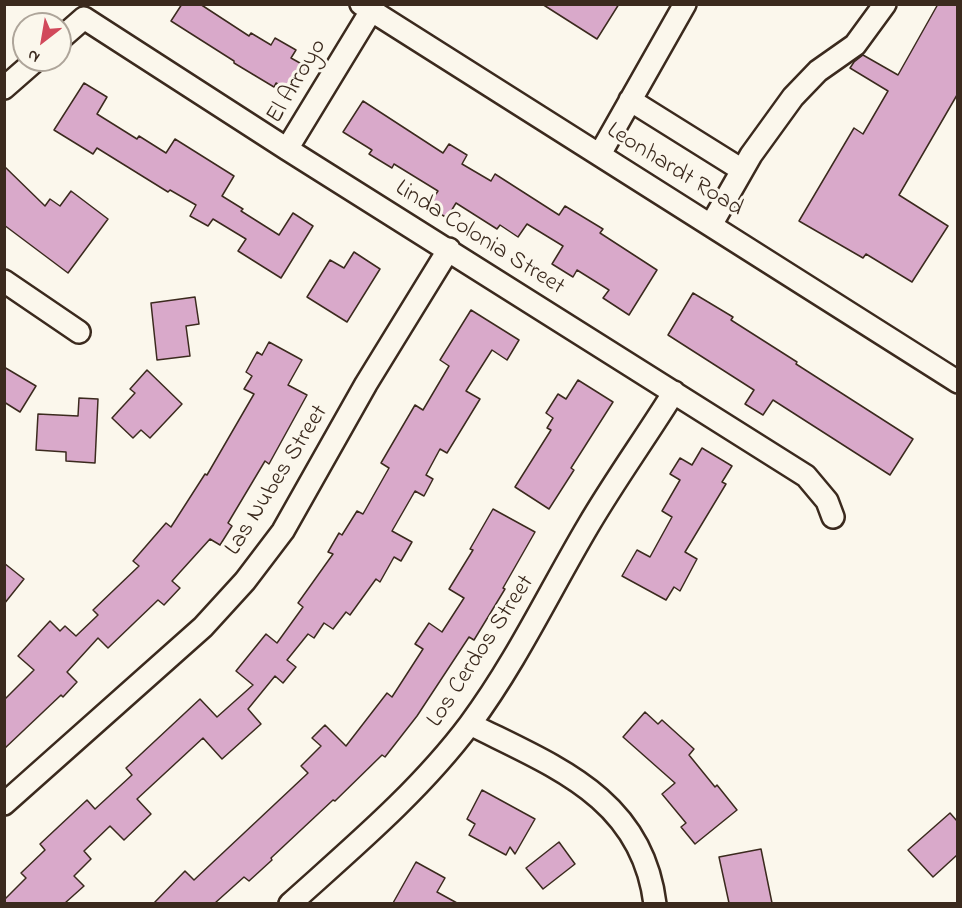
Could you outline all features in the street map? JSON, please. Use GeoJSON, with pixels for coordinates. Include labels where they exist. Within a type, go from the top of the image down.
{"type":"FeatureCollection","features":[{"type":"Feature","properties":{"kind":"street"},"geometry":{"type":"LineString","coordinates":[[600,154],[685,4]]}},
{"type":"Feature","properties":{"kind":"street"},"geometry":{"type":"LineString","coordinates":[[711,225],[742,170],[792,97],[818,71],[855,45],[885,4]]}},
{"type":"Feature","properties":{"kind":"street","name":"El Arroyo"},"geometry":{"type":"LineString","coordinates":[[288,149],[366,8]]}},
{"type":"Feature","properties":{"kind":"street","name":"Leonhardt Road"},"geometry":{"type":"LineString","coordinates":[[366,8],[957,382]]}},
{"type":"Feature","properties":{"kind":"street","name":"Linda Colonia Street"},"geometry":{"type":"LineString","coordinates":[[72,28],[84,18],[806,476],[822,494],[833,516]]}},
{"type":"Feature","properties":{"kind":"street"},"geometry":{"type":"LineString","coordinates":[[4,88],[22,72]]}},
{"type":"Feature","properties":{"kind":"street"},"geometry":{"type":"LineString","coordinates":[[630,100],[742,170]]}},
{"type":"Feature","properties":{"kind":"street","name":"Las Nubes Street"},"geometry":{"type":"LineString","coordinates":[[4,804],[202,627],[245,581],[283,531],[366,384],[449,249]]}},
{"type":"Feature","properties":{"kind":"street"},"geometry":{"type":"LineString","coordinates":[[4,282],[79,332]]}},
{"type":"Feature","properties":{"kind":"street","name":"Los Cerdos Street"},"geometry":{"type":"LineString","coordinates":[[290,903],[354,846],[419,783],[470,724],[501,680],[589,525],[674,392]]}},
{"type":"Feature","properties":{"kind":"street"},"geometry":{"type":"LineString","coordinates":[[470,724],[569,775],[599,796],[624,824],[642,856],[655,903]]}},
{"type":"Feature","properties":{"kind":"building"},"geometry":{"type":"Polygon","coordinates":[[[182,4],[200,4],[249,36],[251,33],[271,45],[275,38],[296,50],[291,58],[307,67],[293,92],[276,83],[274,87],[171,21],[182,4]]]}},
{"type":"Feature","properties":{"kind":"building"},"geometry":{"type":"Polygon","coordinates":[[[542,4],[619,4],[597,39],[542,4]]]}},
{"type":"Feature","properties":{"kind":"building"},"geometry":{"type":"Polygon","coordinates":[[[938,4],[957,4],[957,95],[899,195],[948,226],[912,282],[866,254],[863,258],[799,221],[854,128],[863,134],[888,91],[850,68],[863,55],[898,75],[938,4]]]}},
{"type":"Feature","properties":{"kind":"building"},"geometry":{"type":"Polygon","coordinates":[[[84,83],[107,97],[97,114],[137,139],[139,136],[166,153],[175,139],[234,176],[222,196],[279,235],[293,213],[313,226],[281,278],[238,251],[246,239],[213,219],[208,226],[190,216],[196,205],[170,190],[168,192],[97,148],[93,154],[54,130],[84,83]]]}},
{"type":"Feature","properties":{"kind":"building"},"geometry":{"type":"Polygon","coordinates":[[[363,101],[443,153],[449,144],[467,155],[462,164],[491,181],[495,174],[559,215],[565,206],[603,229],[600,233],[657,270],[629,315],[603,298],[609,290],[577,270],[573,277],[552,264],[563,246],[527,224],[518,237],[500,225],[497,229],[456,203],[447,218],[428,206],[438,191],[394,164],[392,168],[369,154],[372,150],[343,132],[363,101]]]}},
{"type":"Feature","properties":{"kind":"building"},"geometry":{"type":"Polygon","coordinates":[[[4,166],[45,206],[50,199],[60,206],[71,191],[108,219],[68,273],[4,225],[4,166]]]}},
{"type":"Feature","properties":{"kind":"building"},"geometry":{"type":"Polygon","coordinates":[[[354,252],[380,269],[347,322],[307,297],[330,260],[344,268],[354,252]]]}},
{"type":"Feature","properties":{"kind":"building"},"geometry":{"type":"Polygon","coordinates":[[[693,293],[733,317],[731,320],[797,362],[796,364],[913,439],[890,475],[773,400],[763,415],[745,404],[754,390],[668,335],[693,293]]]}},
{"type":"Feature","properties":{"kind":"building"},"geometry":{"type":"Polygon","coordinates":[[[195,297],[199,324],[186,326],[190,356],[157,360],[151,303],[195,297]]]}},
{"type":"Feature","properties":{"kind":"building"},"geometry":{"type":"Polygon","coordinates":[[[471,310],[519,340],[507,360],[492,350],[466,391],[480,399],[447,453],[440,449],[426,475],[433,479],[424,496],[415,491],[392,531],[412,542],[401,561],[394,557],[380,582],[376,579],[350,615],[346,612],[333,629],[324,623],[314,638],[308,634],[287,660],[296,667],[283,683],[275,676],[248,709],[261,724],[222,759],[203,738],[137,799],[151,814],[124,840],[110,826],[84,851],[91,859],[74,876],[84,886],[65,903],[4,903],[4,900],[26,878],[21,873],[45,850],[40,844],[87,800],[95,809],[132,775],[126,768],[200,699],[217,717],[253,685],[236,671],[266,634],[277,643],[303,607],[298,603],[333,554],[328,552],[339,533],[342,535],[357,511],[363,514],[389,468],[381,463],[415,405],[423,410],[449,366],[440,360],[471,310]]]}},
{"type":"Feature","properties":{"kind":"building"},"geometry":{"type":"Polygon","coordinates":[[[269,342],[302,360],[288,385],[307,395],[269,464],[265,461],[228,523],[232,526],[220,545],[210,539],[172,581],[180,588],[164,605],[158,600],[108,648],[98,638],[67,672],[77,682],[4,749],[4,700],[34,670],[18,656],[50,621],[60,631],[65,626],[76,636],[98,615],[93,610],[139,566],[133,561],[166,523],[171,527],[205,474],[207,475],[254,394],[244,389],[252,376],[246,372],[257,352],[262,355],[269,342]]]}},
{"type":"Feature","properties":{"kind":"building"},"geometry":{"type":"Polygon","coordinates":[[[4,367],[36,386],[20,412],[4,402],[4,367]]]}},
{"type":"Feature","properties":{"kind":"building"},"geometry":{"type":"Polygon","coordinates":[[[147,370],[182,404],[150,438],[141,430],[133,438],[112,418],[135,393],[130,389],[147,370]]]}},
{"type":"Feature","properties":{"kind":"building"},"geometry":{"type":"Polygon","coordinates":[[[578,380],[613,402],[571,468],[574,470],[549,509],[515,487],[551,430],[547,428],[553,418],[546,413],[558,394],[566,399],[578,380]]]}},
{"type":"Feature","properties":{"kind":"building"},"geometry":{"type":"Polygon","coordinates":[[[79,398],[98,399],[95,463],[66,461],[66,452],[36,450],[38,414],[78,416],[79,398]]]}},
{"type":"Feature","properties":{"kind":"building"},"geometry":{"type":"Polygon","coordinates":[[[702,448],[732,466],[722,482],[726,484],[685,552],[697,559],[680,591],[674,587],[666,600],[622,576],[637,550],[650,557],[672,517],[662,511],[680,480],[670,474],[680,458],[692,465],[702,448]]]}},
{"type":"Feature","properties":{"kind":"building"},"geometry":{"type":"Polygon","coordinates":[[[493,509],[535,532],[503,588],[505,589],[474,640],[469,637],[417,716],[385,757],[382,755],[249,881],[244,877],[215,903],[154,903],[185,871],[194,880],[308,773],[301,766],[321,746],[312,738],[325,725],[346,746],[387,693],[392,697],[423,649],[415,644],[429,623],[442,632],[464,598],[449,589],[473,550],[470,549],[493,509]]]}},
{"type":"Feature","properties":{"kind":"building"},"geometry":{"type":"Polygon","coordinates":[[[4,563],[24,579],[4,604],[4,563]]]}},
{"type":"Feature","properties":{"kind":"building"},"geometry":{"type":"Polygon","coordinates":[[[645,712],[658,724],[662,720],[694,749],[689,755],[737,810],[695,844],[681,827],[686,823],[662,794],[675,783],[623,737],[645,712]]]}},
{"type":"Feature","properties":{"kind":"building"},"geometry":{"type":"Polygon","coordinates":[[[482,790],[535,819],[515,854],[510,847],[506,855],[469,835],[475,824],[467,819],[482,790]]]}},
{"type":"Feature","properties":{"kind":"building"},"geometry":{"type":"Polygon","coordinates":[[[950,813],[957,821],[957,855],[933,877],[908,850],[950,813]]]}},
{"type":"Feature","properties":{"kind":"building"},"geometry":{"type":"Polygon","coordinates":[[[559,842],[575,864],[543,889],[526,868],[559,842]]]}},
{"type":"Feature","properties":{"kind":"building"},"geometry":{"type":"Polygon","coordinates":[[[761,849],[772,903],[729,903],[719,857],[761,849]]]}},
{"type":"Feature","properties":{"kind":"building"},"geometry":{"type":"Polygon","coordinates":[[[416,862],[445,878],[437,892],[457,903],[393,903],[416,862]]]}}]}
